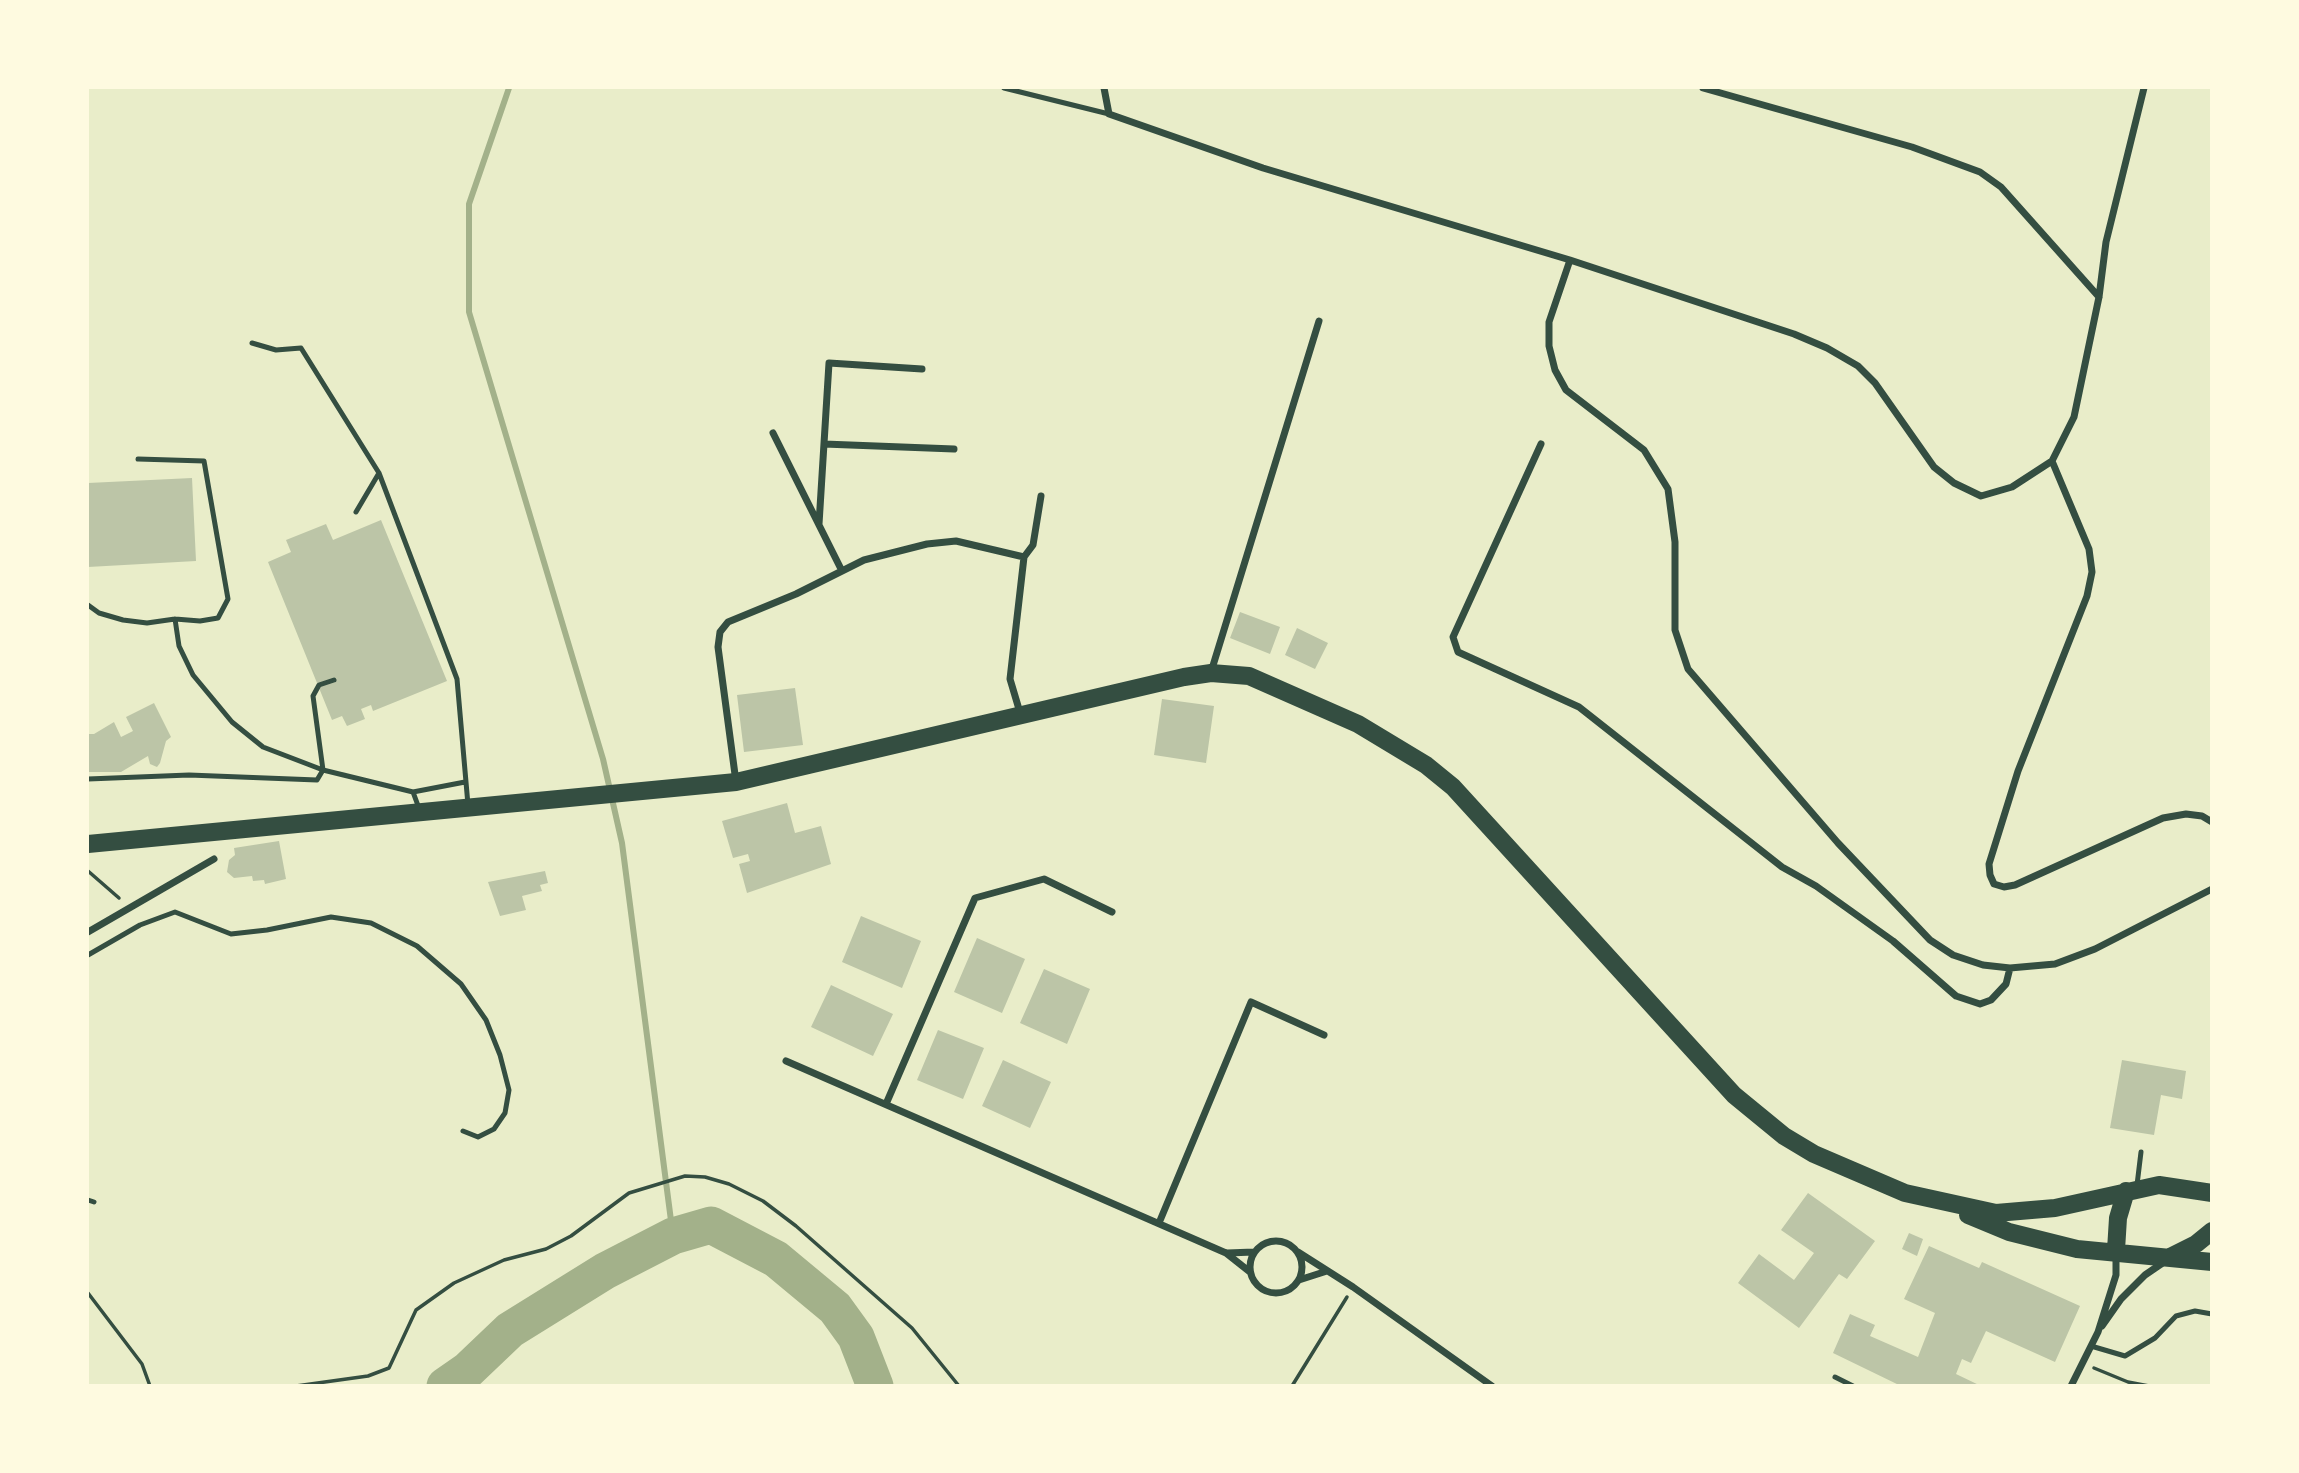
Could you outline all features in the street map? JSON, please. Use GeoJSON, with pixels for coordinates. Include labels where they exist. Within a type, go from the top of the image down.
{"type":"FeatureCollection","features":[{"type":"Feature","properties":{"kind":"main road"},"geometry":{"type":"LineString","coordinates":[[88,844],[728,783],[1184,677],[1211,673],[1264,680],[1358,724],[1426,765],[1474,806],[1682,1041],[1757,1116],[1814,1154],[1905,1193],[1996,1213],[2055,1208],[2132,1190],[2172,1186],[2211,1193]]}},
{"type":"Feature","properties":{"kind":"main road"},"geometry":{"type":"LineString","coordinates":[[2116,1250],[2118,1218],[2132,1190]]}},
{"type":"Feature","properties":{"kind":"main road"},"geometry":{"type":"LineString","coordinates":[[1946,1204],[1976,1219],[2032,1239],[2077,1248],[2211,1262]]}},
{"type":"Feature","properties":{"kind":"main road"},"geometry":{"type":"LineString","coordinates":[[2170,1257],[2196,1244],[2211,1231]]}},
{"type":"Feature","properties":{"kind":"street"},"geometry":{"type":"LineString","coordinates":[[1104,88],[1109,114],[1263,168],[1570,260],[1794,334],[1827,348],[1858,366],[1875,383],[1934,467],[1954,483],[1981,496],[2012,487],[2052,461],[2074,417],[2099,297],[2106,242],[2144,88]]}},
{"type":"Feature","properties":{"kind":"street"},"geometry":{"type":"LineString","coordinates":[[1703,88],[1912,147],[1980,172],[2001,187],[2099,297]]}},
{"type":"Feature","properties":{"kind":"street"},"geometry":{"type":"LineString","coordinates":[[1570,260],[1549,323],[1549,346],[1555,370],[1566,390],[1578,401],[1644,450],[1668,489],[1674,531],[1675,631],[1688,669],[1783,781],[1912,924],[1953,955],[1983,965],[2010,968],[2055,964],[2082,955],[2211,889]]}},
{"type":"Feature","properties":{"kind":"street"},"geometry":{"type":"LineString","coordinates":[[1211,673],[1319,321]]}},
{"type":"Feature","properties":{"kind":"street"},"geometry":{"type":"LineString","coordinates":[[819,524],[829,363],[922,369]]}},
{"type":"Feature","properties":{"kind":"street"},"geometry":{"type":"LineString","coordinates":[[774,433],[841,569]]}},
{"type":"Feature","properties":{"kind":"street"},"geometry":{"type":"LineString","coordinates":[[824,444],[954,449]]}},
{"type":"Feature","properties":{"kind":"street"},"geometry":{"type":"LineString","coordinates":[[1541,444],[1453,637],[1458,653],[1579,707],[1782,867],[1815,886],[1893,941],[1956,996],[1980,1004],[1991,1000],[2006,984],[2010,968]]}},
{"type":"Feature","properties":{"kind":"street"},"geometry":{"type":"LineString","coordinates":[[2052,461],[2089,549],[2092,572],[2087,596],[2018,771],[1989,864],[1990,876],[1994,884],[2004,887],[2015,885],[2163,818],[2186,814],[2202,816],[2211,822]]}},
{"type":"Feature","properties":{"kind":"street"},"geometry":{"type":"LineString","coordinates":[[1021,717],[1010,679],[1024,557],[1033,545],[1041,496]]}},
{"type":"Feature","properties":{"kind":"street"},"geometry":{"type":"LineString","coordinates":[[728,783],[718,647],[720,632],[737,617],[796,594],[841,569],[864,560],[945,542],[1024,557]]}},
{"type":"Feature","properties":{"kind":"street"},"geometry":{"type":"LineString","coordinates":[[88,932],[214,859]]}},
{"type":"Feature","properties":{"kind":"street"},"geometry":{"type":"LineString","coordinates":[[886,1104],[975,898],[1044,878],[1112,912]]}},
{"type":"Feature","properties":{"kind":"street"},"geometry":{"type":"LineString","coordinates":[[1159,1223],[1251,1002],[1324,1035]]}},
{"type":"Feature","properties":{"kind":"street"},"geometry":{"type":"LineString","coordinates":[[786,1061],[1226,1252],[1250,1272],[1258,1286],[1272,1293],[1287,1291],[1299,1280],[1327,1271]]}},
{"type":"Feature","properties":{"kind":"street"},"geometry":{"type":"LineString","coordinates":[[1250,1272],[1254,1252],[1260,1246],[1276,1241],[1292,1246],[1492,1385]]}},
{"type":"Feature","properties":{"kind":"street"},"geometry":{"type":"LineString","coordinates":[[2071,1385],[2098,1332],[2116,1275],[2116,1250]]}},
{"type":"Feature","properties":{"kind":"street"},"geometry":{"type":"LineString","coordinates":[[1226,1252],[1254,1252]]}},
{"type":"Feature","properties":{"kind":"street"},"geometry":{"type":"LineString","coordinates":[[1298,1252],[1302,1266],[1299,1280]]}},
{"type":"Feature","properties":{"kind":"street"},"geometry":{"type":"LineString","coordinates":[[2098,1332],[2129,1291],[2145,1275],[2170,1257]]}},
{"type":"Feature","properties":{"kind":"lane"},"geometry":{"type":"LineString","coordinates":[[1003,88],[1109,114]]}},
{"type":"Feature","properties":{"kind":"lane"},"geometry":{"type":"LineString","coordinates":[[252,343],[276,350],[301,348],[379,473],[457,679],[468,808]]}},
{"type":"Feature","properties":{"kind":"lane"},"geometry":{"type":"LineString","coordinates":[[88,605],[99,613],[123,620],[147,623],[175,619],[200,621],[218,618],[228,599],[204,461],[138,459]]}},
{"type":"Feature","properties":{"kind":"lane"},"geometry":{"type":"LineString","coordinates":[[356,512],[379,473]]}},
{"type":"Feature","properties":{"kind":"lane"},"geometry":{"type":"LineString","coordinates":[[175,619],[179,646],[193,675],[232,722],[263,747],[323,770],[413,792],[465,782]]}},
{"type":"Feature","properties":{"kind":"lane"},"geometry":{"type":"LineString","coordinates":[[88,779],[189,775],[317,780],[323,770],[313,696],[318,685],[334,680]]}},
{"type":"Feature","properties":{"kind":"lane"},"geometry":{"type":"LineString","coordinates":[[413,792],[421,812]]}},
{"type":"Feature","properties":{"kind":"lane"},"geometry":{"type":"LineString","coordinates":[[88,955],[141,925],[175,912],[231,934],[331,917],[372,923],[425,954],[461,984],[486,1020],[500,1055],[509,1090],[505,1113],[494,1129],[478,1137],[463,1131]]}},
{"type":"Feature","properties":{"kind":"lane"},"geometry":{"type":"LineString","coordinates":[[2132,1190],[2141,1152]]}},
{"type":"Feature","properties":{"kind":"lane"},"geometry":{"type":"LineString","coordinates":[[2091,1346],[2125,1356],[2155,1338],[2176,1315],[2195,1311],[2211,1314]]}},
{"type":"Feature","properties":{"kind":"lane"},"geometry":{"type":"LineString","coordinates":[[1835,1377],[1853,1385]]}},
{"type":"Feature","properties":{"kind":"path"},"geometry":{"type":"LineString","coordinates":[[88,872],[131,909]]}},
{"type":"Feature","properties":{"kind":"path"},"geometry":{"type":"LineString","coordinates":[[296,1385],[368,1376],[389,1368],[416,1310],[454,1283],[504,1260],[546,1249],[571,1236],[629,1193],[685,1176],[705,1177],[729,1184],[763,1201],[796,1226],[912,1328],[959,1385]]}},
{"type":"Feature","properties":{"kind":"path"},"geometry":{"type":"LineString","coordinates":[[1292,1385],[1353,1287]]}},
{"type":"Feature","properties":{"kind":"path"},"geometry":{"type":"LineString","coordinates":[[88,1293],[142,1364],[150,1385]]}},
{"type":"Feature","properties":{"kind":"path"},"geometry":{"type":"LineString","coordinates":[[2083,1363],[2128,1382],[2148,1385]]}},
{"type":"Feature","properties":{"kind":"building"},"geometry":{"type":"Polygon","coordinates":[[[192,478],[196,561],[88,567],[88,483],[192,478]]]}},
{"type":"Feature","properties":{"kind":"building"},"geometry":{"type":"Polygon","coordinates":[[[381,520],[447,681],[373,711],[371,705],[361,709],[365,719],[347,726],[342,716],[332,720],[268,562],[291,552],[286,540],[326,524],[333,540],[381,520]]]}},
{"type":"Feature","properties":{"kind":"building"},"geometry":{"type":"Polygon","coordinates":[[[1240,612],[1280,627],[1270,654],[1230,638],[1240,612]]]}},
{"type":"Feature","properties":{"kind":"building"},"geometry":{"type":"Polygon","coordinates":[[[1297,628],[1328,643],[1315,669],[1285,655],[1297,628]]]}},
{"type":"Feature","properties":{"kind":"building"},"geometry":{"type":"Polygon","coordinates":[[[795,688],[803,745],[744,752],[737,695],[795,688]]]}},
{"type":"Feature","properties":{"kind":"building"},"geometry":{"type":"Polygon","coordinates":[[[1162,699],[1214,706],[1206,763],[1154,755],[1162,699]]]}},
{"type":"Feature","properties":{"kind":"building"},"geometry":{"type":"Polygon","coordinates":[[[154,703],[171,737],[166,741],[157,767],[150,764],[148,756],[121,772],[88,772],[88,734],[94,734],[114,722],[121,737],[133,731],[126,717],[154,703]]]}},
{"type":"Feature","properties":{"kind":"building"},"geometry":{"type":"Polygon","coordinates":[[[787,803],[795,833],[821,826],[831,864],[747,893],[739,864],[750,861],[748,854],[733,858],[722,821],[787,803]]]}},
{"type":"Feature","properties":{"kind":"building"},"geometry":{"type":"Polygon","coordinates":[[[279,841],[286,879],[265,884],[264,880],[253,881],[252,876],[234,878],[227,872],[229,860],[235,855],[234,848],[279,841]]]}},
{"type":"Feature","properties":{"kind":"building"},"geometry":{"type":"Polygon","coordinates":[[[545,871],[548,883],[540,885],[542,891],[522,896],[526,910],[500,916],[488,882],[545,871]]]}},
{"type":"Feature","properties":{"kind":"building"},"geometry":{"type":"Polygon","coordinates":[[[861,916],[921,941],[902,988],[842,962],[861,916]]]}},
{"type":"Feature","properties":{"kind":"building"},"geometry":{"type":"Polygon","coordinates":[[[977,938],[1025,959],[1002,1013],[954,992],[977,938]]]}},
{"type":"Feature","properties":{"kind":"building"},"geometry":{"type":"Polygon","coordinates":[[[1044,969],[1090,989],[1067,1044],[1020,1023],[1044,969]]]}},
{"type":"Feature","properties":{"kind":"building"},"geometry":{"type":"Polygon","coordinates":[[[831,985],[893,1014],[873,1056],[811,1027],[831,985]]]}},
{"type":"Feature","properties":{"kind":"building"},"geometry":{"type":"Polygon","coordinates":[[[938,1030],[984,1048],[963,1099],[917,1080],[938,1030]]]}},
{"type":"Feature","properties":{"kind":"building"},"geometry":{"type":"Polygon","coordinates":[[[1003,1060],[1051,1082],[1030,1128],[982,1106],[1003,1060]]]}},
{"type":"Feature","properties":{"kind":"building"},"geometry":{"type":"Polygon","coordinates":[[[2122,1060],[2186,1071],[2182,1099],[2161,1095],[2154,1135],[2110,1128],[2122,1060]]]}},
{"type":"Feature","properties":{"kind":"building"},"geometry":{"type":"Polygon","coordinates":[[[1808,1193],[1875,1241],[1847,1279],[1839,1274],[1799,1328],[1738,1283],[1759,1254],[1794,1280],[1814,1253],[1781,1230],[1808,1193]]]}},
{"type":"Feature","properties":{"kind":"building"},"geometry":{"type":"Polygon","coordinates":[[[1909,1233],[1923,1239],[1917,1256],[1902,1249],[1909,1233]]]}},
{"type":"Feature","properties":{"kind":"building"},"geometry":{"type":"Polygon","coordinates":[[[1929,1246],[1979,1268],[1982,1262],[2080,1306],[2055,1362],[1986,1331],[1971,1363],[1962,1359],[1956,1374],[1981,1386],[1901,1386],[1833,1353],[1850,1314],[1875,1325],[1870,1336],[1918,1357],[1935,1313],[1904,1299],[1929,1246]]]}},
{"type":"Feature","properties":{"kind":"waterway"},"geometry":{"type":"LineString","coordinates":[[509,88],[469,204],[469,312],[603,759],[622,843],[673,1236]]}},
{"type":"Feature","properties":{"kind":"waterway"},"geometry":{"type":"LineString","coordinates":[[445,1386],[468,1370],[510,1330],[605,1271],[673,1236],[711,1225],[776,1259],[835,1308],[856,1337],[875,1386]]}}]}
